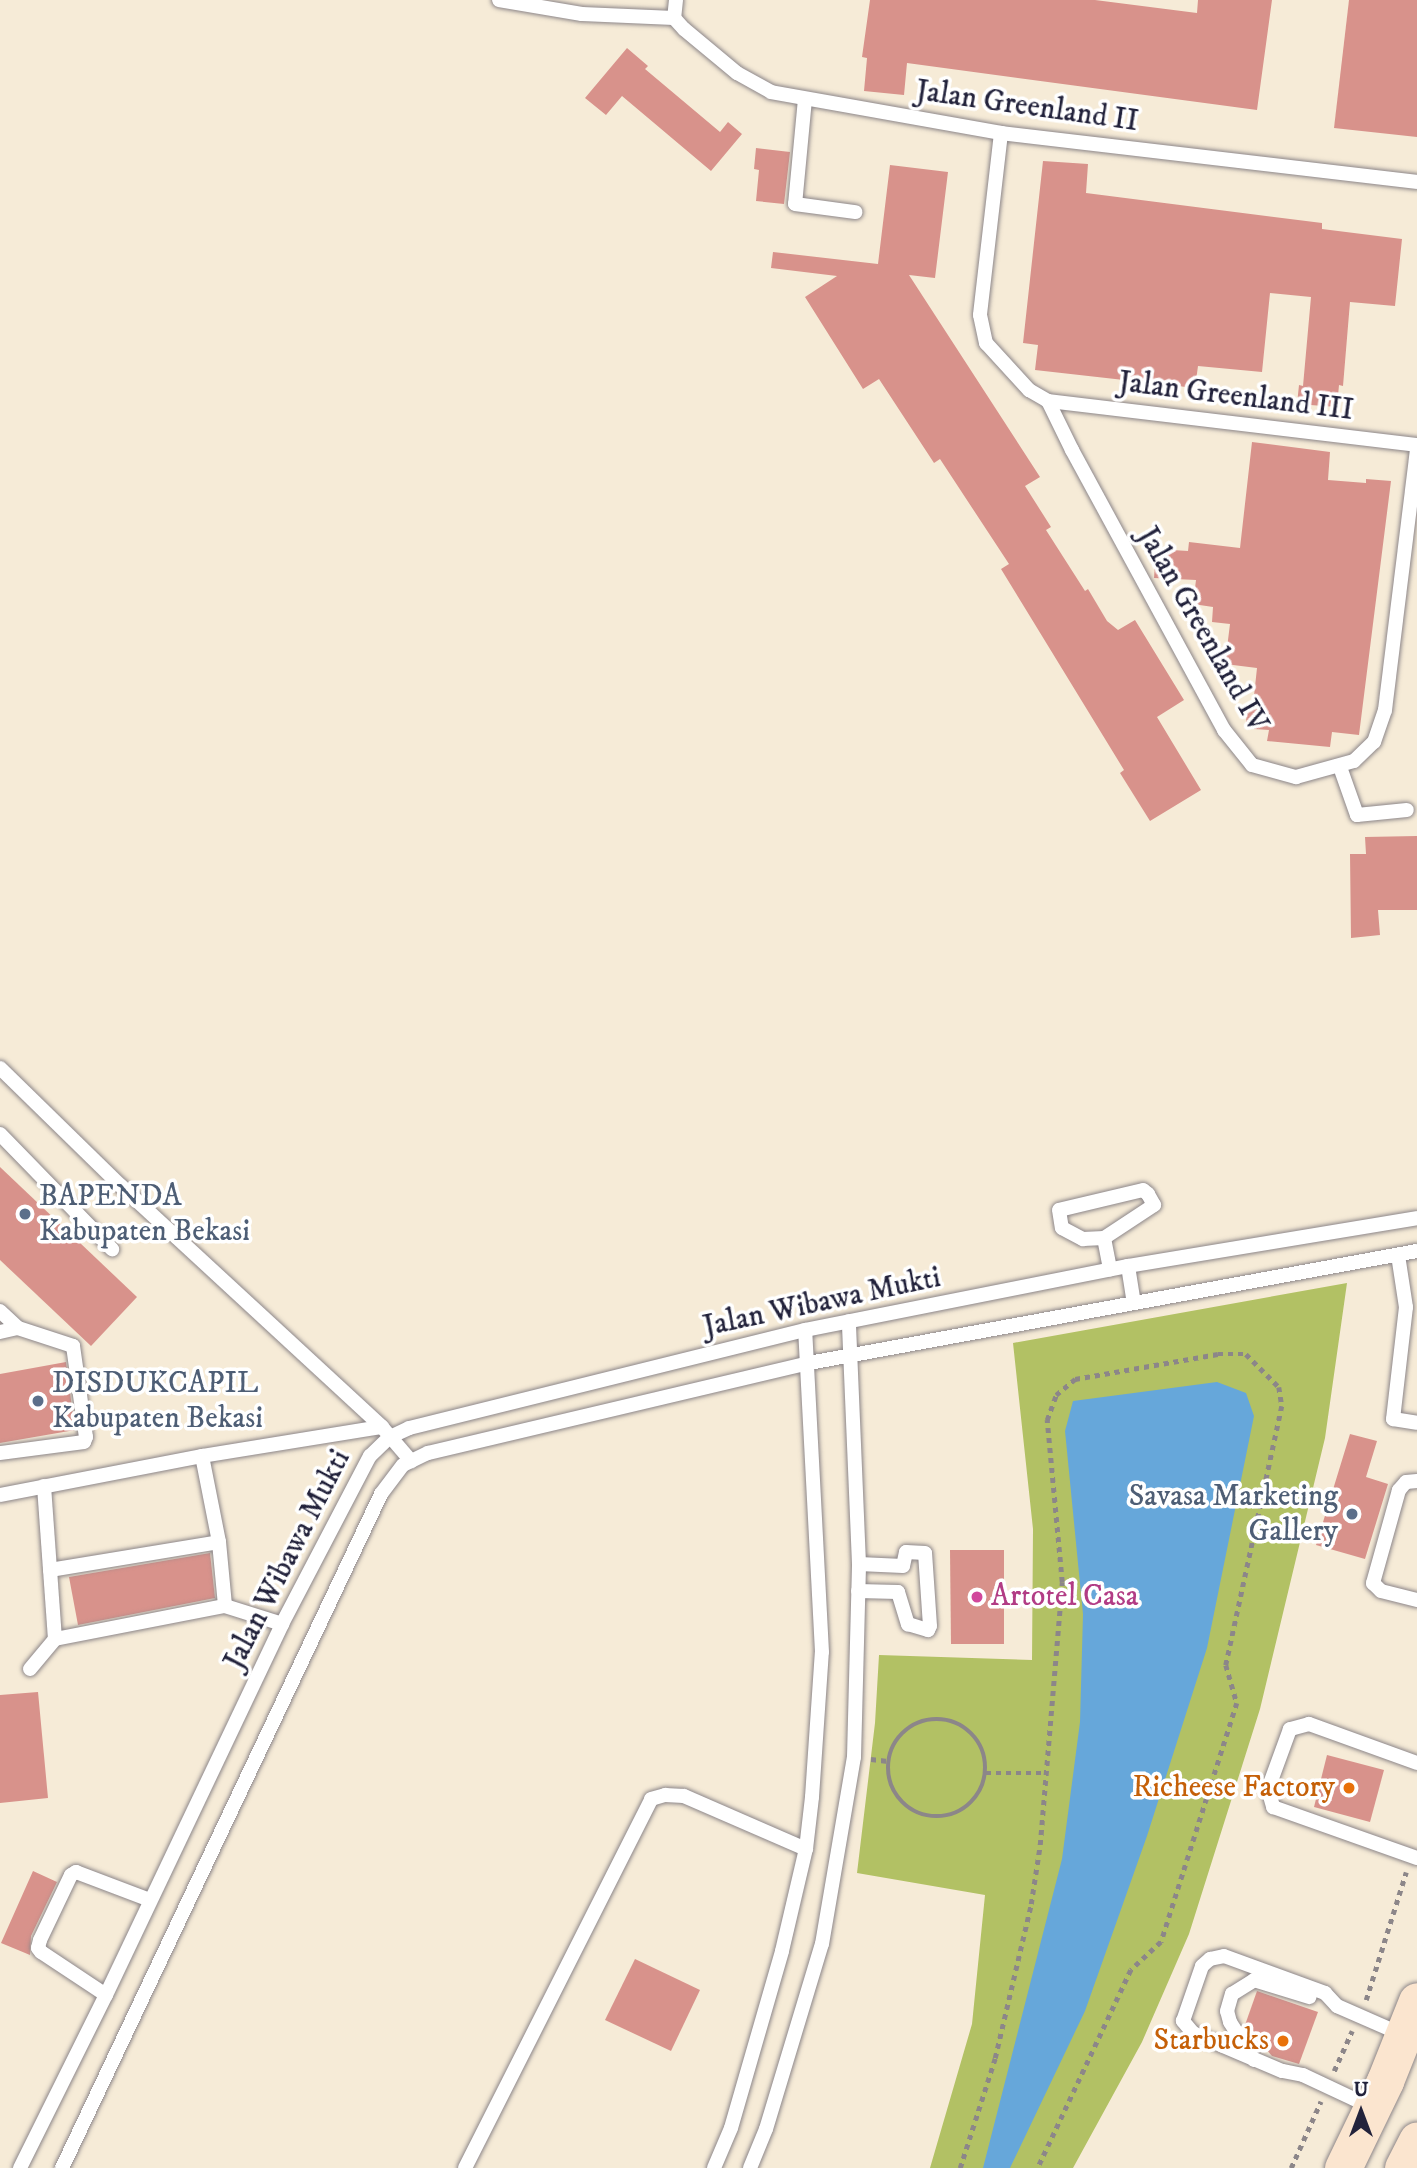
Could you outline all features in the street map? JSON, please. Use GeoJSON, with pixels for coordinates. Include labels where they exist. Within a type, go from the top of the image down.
{"type":"FeatureCollection","features":[{"type":"Feature","properties":{"kind":"street"},"geometry":{"type":"LineString","coordinates":[[1343,2168],[1372,2108],[1417,2001]]}},
{"type":"Feature","properties":{"kind":"street"},"geometry":{"type":"LineString","coordinates":[[1404,2168],[1417,2140]]}},
{"type":"Feature","properties":{"kind":"lane"},"geometry":{"type":"LineString","coordinates":[[499,0],[582,14],[674,18],[676,0]]}},
{"type":"Feature","properties":{"kind":"lane","name":"Jalan Greenland II"},"geometry":{"type":"LineString","coordinates":[[674,18],[708,51],[737,73],[771,92],[1002,133],[1417,182]]}},
{"type":"Feature","properties":{"kind":"lane"},"geometry":{"type":"LineString","coordinates":[[805,99],[795,204],[855,212]]}},
{"type":"Feature","properties":{"kind":"lane","name":"Jalan Greenland IV"},"geometry":{"type":"LineString","coordinates":[[1002,133],[980,315],[988,346],[1029,390],[1048,401],[1224,730],[1247,761],[1291,778],[1340,767],[1360,757],[1374,742],[1382,724],[1417,451]]}},
{"type":"Feature","properties":{"kind":"lane","name":"Jalan Greenland III"},"geometry":{"type":"LineString","coordinates":[[1048,401],[1417,445]]}},
{"type":"Feature","properties":{"kind":"lane"},"geometry":{"type":"LineString","coordinates":[[1340,767],[1357,815],[1407,810]]}},
{"type":"Feature","properties":{"kind":"lane"},"geometry":{"type":"LineString","coordinates":[[0,1068],[121,1186],[386,1432],[411,1461]]}},
{"type":"Feature","properties":{"kind":"lane"},"geometry":{"type":"LineString","coordinates":[[0,1134],[112,1249]]}},
{"type":"Feature","properties":{"kind":"lane"},"geometry":{"type":"LineString","coordinates":[[1143,1190],[1148,1194],[1154,1205],[1104,1238],[1083,1239],[1062,1228],[1059,1210],[1143,1190]]}},
{"type":"Feature","properties":{"kind":"lane","name":"Jalan Wibawa Mukti"},"geometry":{"type":"LineString","coordinates":[[20,2168],[106,1995],[282,1624],[370,1456],[386,1432],[805,1330],[1110,1269],[1417,1218]]}},
{"type":"Feature","properties":{"kind":"lane"},"geometry":{"type":"LineString","coordinates":[[1104,1238],[1110,1269]]}},
{"type":"Feature","properties":{"kind":"lane","name":"Jalan Wibawa Mukti"},"geometry":{"type":"LineString","coordinates":[[62,2168],[381,1494],[403,1465],[428,1453],[808,1363],[1417,1251]]}},
{"type":"Feature","properties":{"kind":"lane"},"geometry":{"type":"LineString","coordinates":[[1398,1255],[1411,1308],[1393,1419],[1417,1423]]}},
{"type":"Feature","properties":{"kind":"lane"},"geometry":{"type":"LineString","coordinates":[[1128,1266],[1134,1303]]}},
{"type":"Feature","properties":{"kind":"lane"},"geometry":{"type":"LineString","coordinates":[[0,1311],[18,1328],[73,1346],[86,1440],[0,1453]]}},
{"type":"Feature","properties":{"kind":"lane"},"geometry":{"type":"LineString","coordinates":[[750,2168],[766,2129],[822,1944],[854,1757],[859,1564],[849,1321]]}},
{"type":"Feature","properties":{"kind":"lane"},"geometry":{"type":"LineString","coordinates":[[0,1332],[18,1328]]}},
{"type":"Feature","properties":{"kind":"lane"},"geometry":{"type":"LineString","coordinates":[[714,2168],[731,2128],[782,1951],[806,1849],[822,1652],[805,1330]]}},
{"type":"Feature","properties":{"kind":"lane"},"geometry":{"type":"LineString","coordinates":[[0,1495],[202,1456],[386,1432]]}},
{"type":"Feature","properties":{"kind":"lane"},"geometry":{"type":"LineString","coordinates":[[202,1456],[219,1542],[225,1606]]}},
{"type":"Feature","properties":{"kind":"lane"},"geometry":{"type":"LineString","coordinates":[[1417,1481],[1406,1482],[1399,1490],[1373,1583],[1381,1591],[1417,1600]]}},
{"type":"Feature","properties":{"kind":"lane"},"geometry":{"type":"LineString","coordinates":[[44,1486],[55,1639]]}},
{"type":"Feature","properties":{"kind":"lane"},"geometry":{"type":"LineString","coordinates":[[50,1570],[219,1542]]}},
{"type":"Feature","properties":{"kind":"lane"},"geometry":{"type":"LineString","coordinates":[[858,1591],[898,1592],[908,1624],[928,1630],[930,1626],[925,1553],[906,1552],[903,1566],[859,1564]]}},
{"type":"Feature","properties":{"kind":"lane"},"geometry":{"type":"LineString","coordinates":[[30,1669],[55,1639],[225,1606],[282,1624]]}},
{"type":"Feature","properties":{"kind":"lane"},"geometry":{"type":"LineString","coordinates":[[1414,1857],[1273,1807],[1268,1789],[1290,1729],[1309,1724],[1417,1763]]}},
{"type":"Feature","properties":{"kind":"lane"},"geometry":{"type":"LineString","coordinates":[[465,2168],[643,1809],[651,1800],[665,1796],[684,1796],[806,1849]]}},
{"type":"Feature","properties":{"kind":"lane"},"geometry":{"type":"LineString","coordinates":[[106,1995],[41,1952],[40,1940],[71,1875],[76,1872],[150,1899]]}},
{"type":"Feature","properties":{"kind":"lane"},"geometry":{"type":"LineString","coordinates":[[1337,2006],[1325,1993],[1224,1956],[1210,1959],[1202,1965],[1183,2021],[1193,2033],[1372,2108]]}},
{"type":"Feature","properties":{"kind":"lane"},"geometry":{"type":"LineString","coordinates":[[1255,2061],[1230,2022],[1227,2011],[1232,1994],[1242,1985],[1254,1980],[1337,2006],[1403,2035]]}},
{"type":"Feature","properties":{"kind":"path"},"geometry":{"type":"LineString","coordinates":[[960,2168],[995,2057],[1031,1904],[1040,1845],[1062,1582],[1047,1420],[1056,1395],[1075,1379],[1218,1354],[1246,1354],[1279,1387],[1282,1406],[1226,1665],[1237,1703],[1161,1942],[1131,1970],[1038,2168]]}},
{"type":"Feature","properties":{"kind":"path"},"geometry":{"type":"LineString","coordinates":[[943,1719],[961,1725],[976,1738],[985,1754],[986,1773],[981,1792],[968,1807],[950,1816],[931,1817],[912,1811],[897,1798],[888,1781],[888,1761],[894,1743],[907,1729],[924,1721],[943,1719]]}},
{"type":"Feature","properties":{"kind":"path"},"geometry":{"type":"LineString","coordinates":[[986,1773],[1044,1773]]}},
{"type":"Feature","properties":{"kind":"path"},"geometry":{"type":"LineString","coordinates":[[1291,2168],[1359,2016],[1414,1857]]}},
{"type":"Feature","properties":{"kind":"green space"},"geometry":{"type":"Polygon","coordinates":[[[1347,1283],[1325,1438],[1260,1709],[1189,1934],[1142,2042],[1073,2168],[930,2168],[972,2024],[985,1895],[857,1873],[875,1723],[879,1655],[1032,1660],[1033,1529],[1013,1343],[1347,1283]]]}},
{"type":"Feature","properties":{"kind":"water"},"geometry":{"type":"Polygon","coordinates":[[[1217,1382],[1246,1393],[1254,1416],[1207,1648],[1147,1836],[1085,2011],[1010,2168],[983,2168],[1062,1859],[1080,1722],[1083,1614],[1065,1431],[1073,1401],[1217,1382]]]}},
{"type":"Feature","properties":{"kind":"building"},"geometry":{"type":"Polygon","coordinates":[[[870,0],[1095,0],[1197,13],[1198,0],[1272,0],[1257,110],[907,63],[904,95],[864,91],[867,58],[862,57],[870,0]]]}},
{"type":"Feature","properties":{"kind":"building"},"geometry":{"type":"Polygon","coordinates":[[[1349,0],[1417,0],[1417,137],[1334,128],[1349,0]]]}},
{"type":"Feature","properties":{"kind":"building"},"geometry":{"type":"Polygon","coordinates":[[[627,48],[648,66],[645,69],[720,132],[728,122],[742,134],[711,171],[622,96],[606,115],[585,98],[627,48]]]}},
{"type":"Feature","properties":{"kind":"building"},"geometry":{"type":"Polygon","coordinates":[[[756,148],[790,152],[784,204],[756,201],[759,170],[754,169],[756,148]]]}},
{"type":"Feature","properties":{"kind":"building"},"geometry":{"type":"Polygon","coordinates":[[[1043,161],[1088,164],[1086,193],[1322,223],[1322,229],[1402,239],[1395,306],[1350,302],[1343,386],[1339,385],[1337,407],[1297,404],[1299,385],[1303,386],[1311,297],[1270,293],[1262,372],[1198,366],[1195,388],[1035,370],[1038,345],[1023,343],[1043,161]]]}},
{"type":"Feature","properties":{"kind":"building"},"geometry":{"type":"Polygon","coordinates":[[[890,165],[948,172],[935,278],[909,275],[1040,477],[1025,486],[1051,527],[1046,530],[1085,591],[1088,589],[1107,621],[1118,630],[1135,620],[1184,700],[1157,717],[1201,790],[1150,821],[1120,773],[1124,770],[1001,569],[1009,564],[940,459],[934,463],[879,379],[863,389],[805,297],[837,276],[771,268],[773,252],[878,264],[890,165]]]}},
{"type":"Feature","properties":{"kind":"building"},"geometry":{"type":"Polygon","coordinates":[[[1252,442],[1330,452],[1328,480],[1366,483],[1366,479],[1391,481],[1359,735],[1332,732],[1330,747],[1267,741],[1269,730],[1254,729],[1254,723],[1246,723],[1247,705],[1253,705],[1257,668],[1225,664],[1230,624],[1212,622],[1213,607],[1193,604],[1196,580],[1154,578],[1156,549],[1188,551],[1189,542],[1240,548],[1252,442]]]}},
{"type":"Feature","properties":{"kind":"building"},"geometry":{"type":"Polygon","coordinates":[[[1417,836],[1417,910],[1378,910],[1380,935],[1351,938],[1350,854],[1366,854],[1365,837],[1417,836]]]}},
{"type":"Feature","properties":{"kind":"building","name":"BAPENDA Kabupaten Bekasi"},"geometry":{"type":"Polygon","coordinates":[[[0,1167],[137,1297],[91,1346],[0,1260],[0,1167]]]}},
{"type":"Feature","properties":{"kind":"building","name":"DISDUKCAPIL Kabupaten Bekasi"},"geometry":{"type":"Polygon","coordinates":[[[66,1362],[75,1430],[0,1443],[0,1374],[66,1362]]]}},
{"type":"Feature","properties":{"kind":"building","name":"Savasa Marketing Gallery"},"geometry":{"type":"Polygon","coordinates":[[[1350,1434],[1377,1441],[1366,1477],[1388,1484],[1365,1559],[1316,1545],[1350,1434]]]}},
{"type":"Feature","properties":{"kind":"building","name":"Artotel Casa"},"geometry":{"type":"Polygon","coordinates":[[[950,1550],[1004,1550],[1004,1644],[951,1644],[950,1550]]]}},
{"type":"Feature","properties":{"kind":"building"},"geometry":{"type":"Polygon","coordinates":[[[210,1553],[215,1598],[78,1625],[69,1577],[210,1553]]]}},
{"type":"Feature","properties":{"kind":"building"},"geometry":{"type":"Polygon","coordinates":[[[38,1692],[48,1798],[0,1803],[0,1695],[38,1692]]]}},
{"type":"Feature","properties":{"kind":"building","name":"Richeese Factory"},"geometry":{"type":"Polygon","coordinates":[[[1327,1755],[1384,1770],[1370,1822],[1314,1807],[1327,1755]]]}},
{"type":"Feature","properties":{"kind":"building"},"geometry":{"type":"Polygon","coordinates":[[[33,1871],[57,1882],[31,1936],[30,1955],[1,1943],[33,1871]]]}},
{"type":"Feature","properties":{"kind":"building"},"geometry":{"type":"Polygon","coordinates":[[[635,1959],[700,1990],[671,2051],[605,2020],[635,1959]]]}},
{"type":"Feature","properties":{"kind":"building","name":"Starbucks"},"geometry":{"type":"Polygon","coordinates":[[[1257,1991],[1318,2012],[1299,2064],[1272,2056],[1245,2025],[1257,1991]]]}},
{"type":"Feature","properties":{"kind":"place","name":"BAPENDA Kabupaten Bekasi"},"geometry":{"type":"Point","coordinates":[25,1214]}},
{"type":"Feature","properties":{"kind":"place","name":"DISDUKCAPIL Kabupaten Bekasi"},"geometry":{"type":"Point","coordinates":[38,1401]}},
{"type":"Feature","properties":{"kind":"place","name":"Savasa Marketing Gallery"},"geometry":{"type":"Point","coordinates":[1352,1514]}},
{"type":"Feature","properties":{"kind":"place","name":"Artotel Casa"},"geometry":{"type":"Point","coordinates":[977,1597]}},
{"type":"Feature","properties":{"kind":"place","name":"Richeese Factory"},"geometry":{"type":"Point","coordinates":[1349,1788]}},
{"type":"Feature","properties":{"kind":"place","name":"Starbucks"},"geometry":{"type":"Point","coordinates":[1283,2041]}}]}
